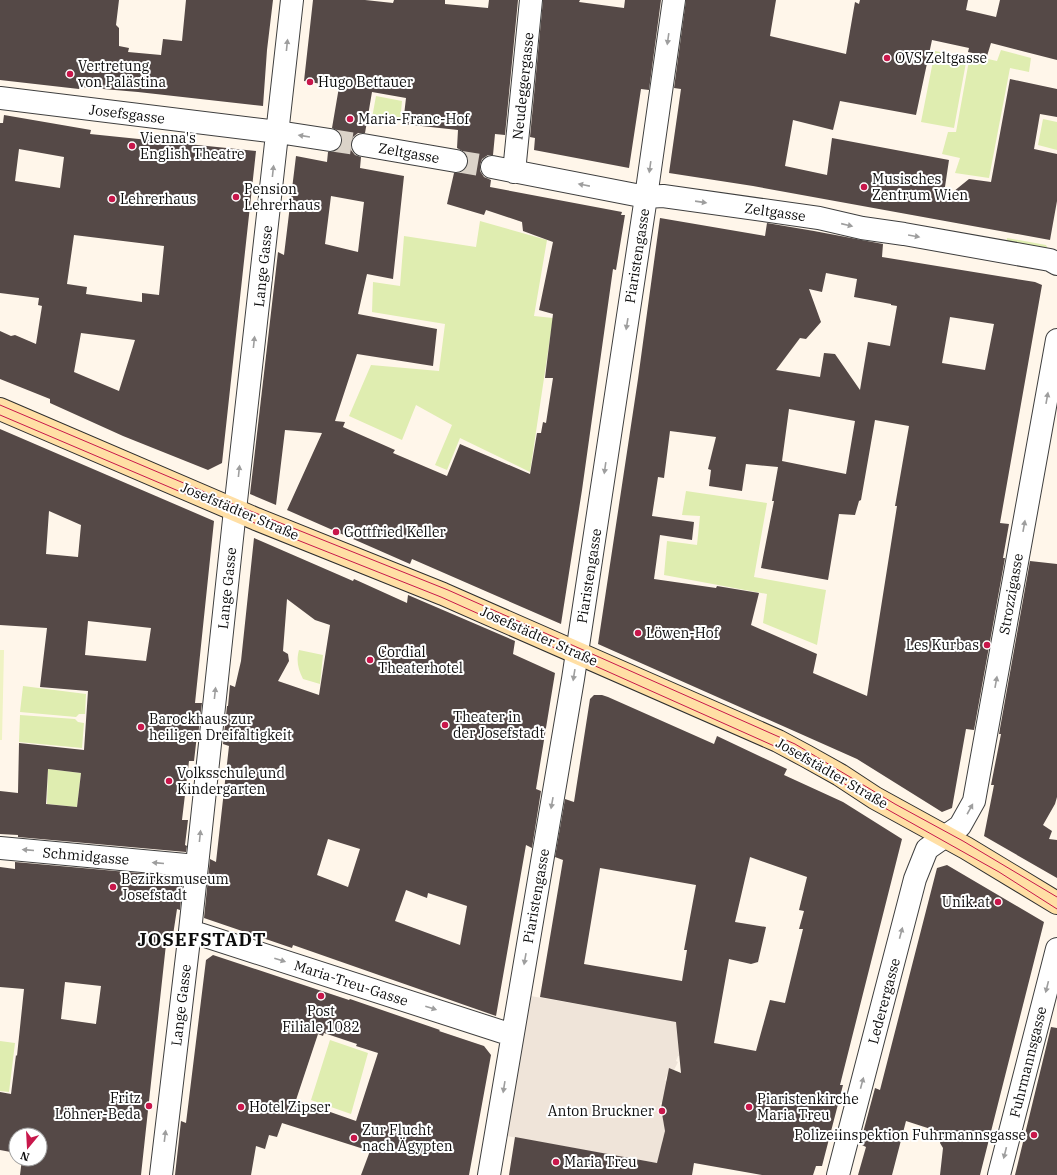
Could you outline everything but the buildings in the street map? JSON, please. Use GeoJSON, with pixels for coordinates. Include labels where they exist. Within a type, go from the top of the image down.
{"type":"FeatureCollection","features":[{"type":"Feature","properties":{"kind":"street","name":"Lange Gasse"},"geometry":{"type":"LineString","coordinates":[[161,1175],[190,931],[292,0]]}},
{"type":"Feature","properties":{"kind":"street","name":"Neudeggergasse"},"geometry":{"type":"LineString","coordinates":[[514,172],[531,0]]}},
{"type":"Feature","properties":{"kind":"street","name":"Piaristengasse"},"geometry":{"type":"LineString","coordinates":[[489,1175],[577,653],[646,197],[674,0]]}},
{"type":"Feature","properties":{"kind":"street","name":"Josefsgasse"},"geometry":{"type":"LineString","coordinates":[[0,98],[278,132],[330,140]]}},
{"type":"Feature","properties":{"kind":"street","name":"Zeltgasse"},"geometry":{"type":"LineString","coordinates":[[363,145],[456,161]]}},
{"type":"Feature","properties":{"kind":"street","name":"Zeltgasse"},"geometry":{"type":"LineString","coordinates":[[492,167],[646,197],[663,196],[819,218],[862,228],[1050,260],[1057,264]]}},
{"type":"Feature","properties":{"kind":"street","name":"Strozzigasse"},"geometry":{"type":"LineString","coordinates":[[945,837],[960,826],[974,801],[1057,340]]}},
{"type":"Feature","properties":{"kind":"street","name":"Josefstädter Straße"},"geometry":{"type":"LineString","coordinates":[[0,409],[235,510],[444,594],[778,741],[840,775],[875,798],[966,848],[1057,903]]}},
{"type":"Feature","properties":{"kind":"street","name":"Lederergasse"},"geometry":{"type":"LineString","coordinates":[[838,1175],[915,878],[927,849],[945,837]]}},
{"type":"Feature","properties":{"kind":"street","name":"Schmidgasse"},"geometry":{"type":"LineString","coordinates":[[0,848],[196,866]]}},
{"type":"Feature","properties":{"kind":"street","name":"Maria-Treu-Gasse"},"geometry":{"type":"LineString","coordinates":[[190,931],[512,1034]]}},
{"type":"Feature","properties":{"kind":"street","name":"Fuhrmannsgasse"},"geometry":{"type":"LineString","coordinates":[[999,1175],[1057,949]]}},
{"type":"Feature","properties":{"kind":"green space"},"geometry":{"type":"Polygon","coordinates":[[[1001,50],[1031,58],[1029,72],[1010,68],[989,178],[955,173],[960,158],[942,154],[948,132],[956,132],[970,55],[997,61],[1001,50]]]}},
{"type":"Feature","properties":{"kind":"green space"},"geometry":{"type":"Polygon","coordinates":[[[935,51],[967,57],[954,128],[921,122],[935,51]]]}},
{"type":"Feature","properties":{"kind":"green space"},"geometry":{"type":"Polygon","coordinates":[[[376,96],[402,101],[400,122],[372,118],[376,96]]]}},
{"type":"Feature","properties":{"kind":"green space"},"geometry":{"type":"Polygon","coordinates":[[[1043,119],[1057,122],[1057,150],[1038,145],[1043,119]]]}},
{"type":"Feature","properties":{"kind":"green space"},"geometry":{"type":"Polygon","coordinates":[[[480,221],[547,240],[534,316],[553,318],[530,472],[460,438],[447,470],[435,465],[452,425],[416,405],[402,440],[349,416],[371,365],[439,371],[445,324],[372,312],[373,282],[400,286],[404,236],[476,247],[480,221]]]}},
{"type":"Feature","properties":{"kind":"green space"},"geometry":{"type":"Polygon","coordinates":[[[1007,238],[1046,245],[1048,249],[1006,244],[1007,238]]]}},
{"type":"Feature","properties":{"kind":"green space"},"geometry":{"type":"Polygon","coordinates":[[[686,491],[767,503],[754,577],[826,590],[817,645],[763,623],[767,594],[664,575],[667,541],[697,545],[700,516],[682,515],[686,491]]]}},
{"type":"Feature","properties":{"kind":"green space"},"geometry":{"type":"Polygon","coordinates":[[[0,650],[4,650],[2,740],[0,740],[0,650]]]}},
{"type":"Feature","properties":{"kind":"green space"},"geometry":{"type":"Polygon","coordinates":[[[299,650],[323,655],[320,684],[303,679],[298,665],[299,650]]]}},
{"type":"Feature","properties":{"kind":"green space"},"geometry":{"type":"Polygon","coordinates":[[[23,686],[86,694],[85,714],[79,714],[76,717],[20,712],[23,686]]]}},
{"type":"Feature","properties":{"kind":"green space"},"geometry":{"type":"Polygon","coordinates":[[[20,715],[75,719],[78,722],[84,723],[82,748],[19,742],[20,715]]]}},
{"type":"Feature","properties":{"kind":"green space"},"geometry":{"type":"Polygon","coordinates":[[[48,769],[81,773],[77,807],[47,804],[48,769]]]}},
{"type":"Feature","properties":{"kind":"green space"},"geometry":{"type":"Polygon","coordinates":[[[330,1040],[368,1053],[351,1114],[311,1100],[330,1040]]]}},
{"type":"Feature","properties":{"kind":"green space"},"geometry":{"type":"Polygon","coordinates":[[[0,1041],[15,1043],[9,1092],[0,1091],[0,1041]]]}},
{"type":"Feature","properties":{"kind":"shaded area"},"geometry":{"type":"Polygon","coordinates":[[[519,994],[687,1023],[679,1056],[676,1061],[678,1062],[674,1070],[670,1069],[665,1080],[667,1082],[664,1102],[660,1103],[666,1130],[662,1141],[663,1164],[496,1134],[519,994]]]}},
{"type":"Feature","properties":{"kind":"tunnel"},"geometry":{"type":"LineString","coordinates":[[330,140],[363,145]]}},
{"type":"Feature","properties":{"kind":"tunnel"},"geometry":{"type":"LineString","coordinates":[[456,161],[492,167]]}},
{"type":"Feature","properties":{"kind":"tram line"},"geometry":{"type":"LineString","coordinates":[[0,405],[233,504],[448,590],[795,744],[895,804],[963,841],[1057,897]]}},
{"type":"Feature","properties":{"kind":"tram line"},"geometry":{"type":"LineString","coordinates":[[0,415],[242,518],[441,597],[772,745],[808,762],[883,807],[999,872],[1057,909]]}},
{"type":"Feature","properties":{"kind":"place","name":"OVS Zeltgasse"},"geometry":{"type":"Point","coordinates":[887,58]}},
{"type":"Feature","properties":{"kind":"place","name":"Vertretung von Palästina"},"geometry":{"type":"Point","coordinates":[70,74]}},
{"type":"Feature","properties":{"kind":"place","name":"Hugo Bettauer"},"geometry":{"type":"Point","coordinates":[310,82]}},
{"type":"Feature","properties":{"kind":"place","name":"Maria-Franc-Hof"},"geometry":{"type":"Point","coordinates":[350,119]}},
{"type":"Feature","properties":{"kind":"place","name":"Vienna's English Theatre"},"geometry":{"type":"Point","coordinates":[132,146]}},
{"type":"Feature","properties":{"kind":"place","name":"Musisches Zentrum Wien"},"geometry":{"type":"Point","coordinates":[864,187]}},
{"type":"Feature","properties":{"kind":"place","name":"Pension Lehrerhaus"},"geometry":{"type":"Point","coordinates":[236,197]}},
{"type":"Feature","properties":{"kind":"place","name":"Lehrerhaus"},"geometry":{"type":"Point","coordinates":[112,199]}},
{"type":"Feature","properties":{"kind":"place","name":"Gottfried Keller"},"geometry":{"type":"Point","coordinates":[336,532]}},
{"type":"Feature","properties":{"kind":"place","name":"Löwen-Hof"},"geometry":{"type":"Point","coordinates":[638,633]}},
{"type":"Feature","properties":{"kind":"place","name":"Les Kurbas"},"geometry":{"type":"Point","coordinates":[987,645]}},
{"type":"Feature","properties":{"kind":"place","name":"Cordial Theaterhotel"},"geometry":{"type":"Point","coordinates":[370,660]}},
{"type":"Feature","properties":{"kind":"place","name":"Theater in der Josefstadt"},"geometry":{"type":"Point","coordinates":[445,725]}},
{"type":"Feature","properties":{"kind":"place","name":"Barockhaus zur heiligen Dreifaltigkeit"},"geometry":{"type":"Point","coordinates":[141,727]}},
{"type":"Feature","properties":{"kind":"place","name":"Volksschule und Kindergarten"},"geometry":{"type":"Point","coordinates":[169,781]}},
{"type":"Feature","properties":{"kind":"place","name":"Bezirksmuseum Josefstadt"},"geometry":{"type":"Point","coordinates":[113,887]}},
{"type":"Feature","properties":{"kind":"place","name":"Unik.at"},"geometry":{"type":"Point","coordinates":[998,902]}},
{"type":"Feature","properties":{"kind":"place","name":"Post Filiale 1082"},"geometry":{"type":"Point","coordinates":[321,996]}},
{"type":"Feature","properties":{"kind":"place","name":"Fritz Löhner-Beda"},"geometry":{"type":"Point","coordinates":[149,1106]}},
{"type":"Feature","properties":{"kind":"place","name":"Hotel Zipser"},"geometry":{"type":"Point","coordinates":[241,1107]}},
{"type":"Feature","properties":{"kind":"place","name":"Piaristenkirche Maria Treu"},"geometry":{"type":"Point","coordinates":[749,1107]}},
{"type":"Feature","properties":{"kind":"place","name":"Anton Bruckner"},"geometry":{"type":"Point","coordinates":[662,1111]}},
{"type":"Feature","properties":{"kind":"place","name":"Polizeiinspektion Fuhrmannsgasse"},"geometry":{"type":"Point","coordinates":[1034,1135]}},
{"type":"Feature","properties":{"kind":"place","name":"Zur Flucht nach Ägypten"},"geometry":{"type":"Point","coordinates":[354,1138]}},
{"type":"Feature","properties":{"kind":"place","name":"Maria Treu"},"geometry":{"type":"Point","coordinates":[556,1162]}},
{"type":"Feature","properties":{"kind":"district","name":"JOSEFSTADT"},"geometry":{"type":"Point","coordinates":[202,939]}}]}
